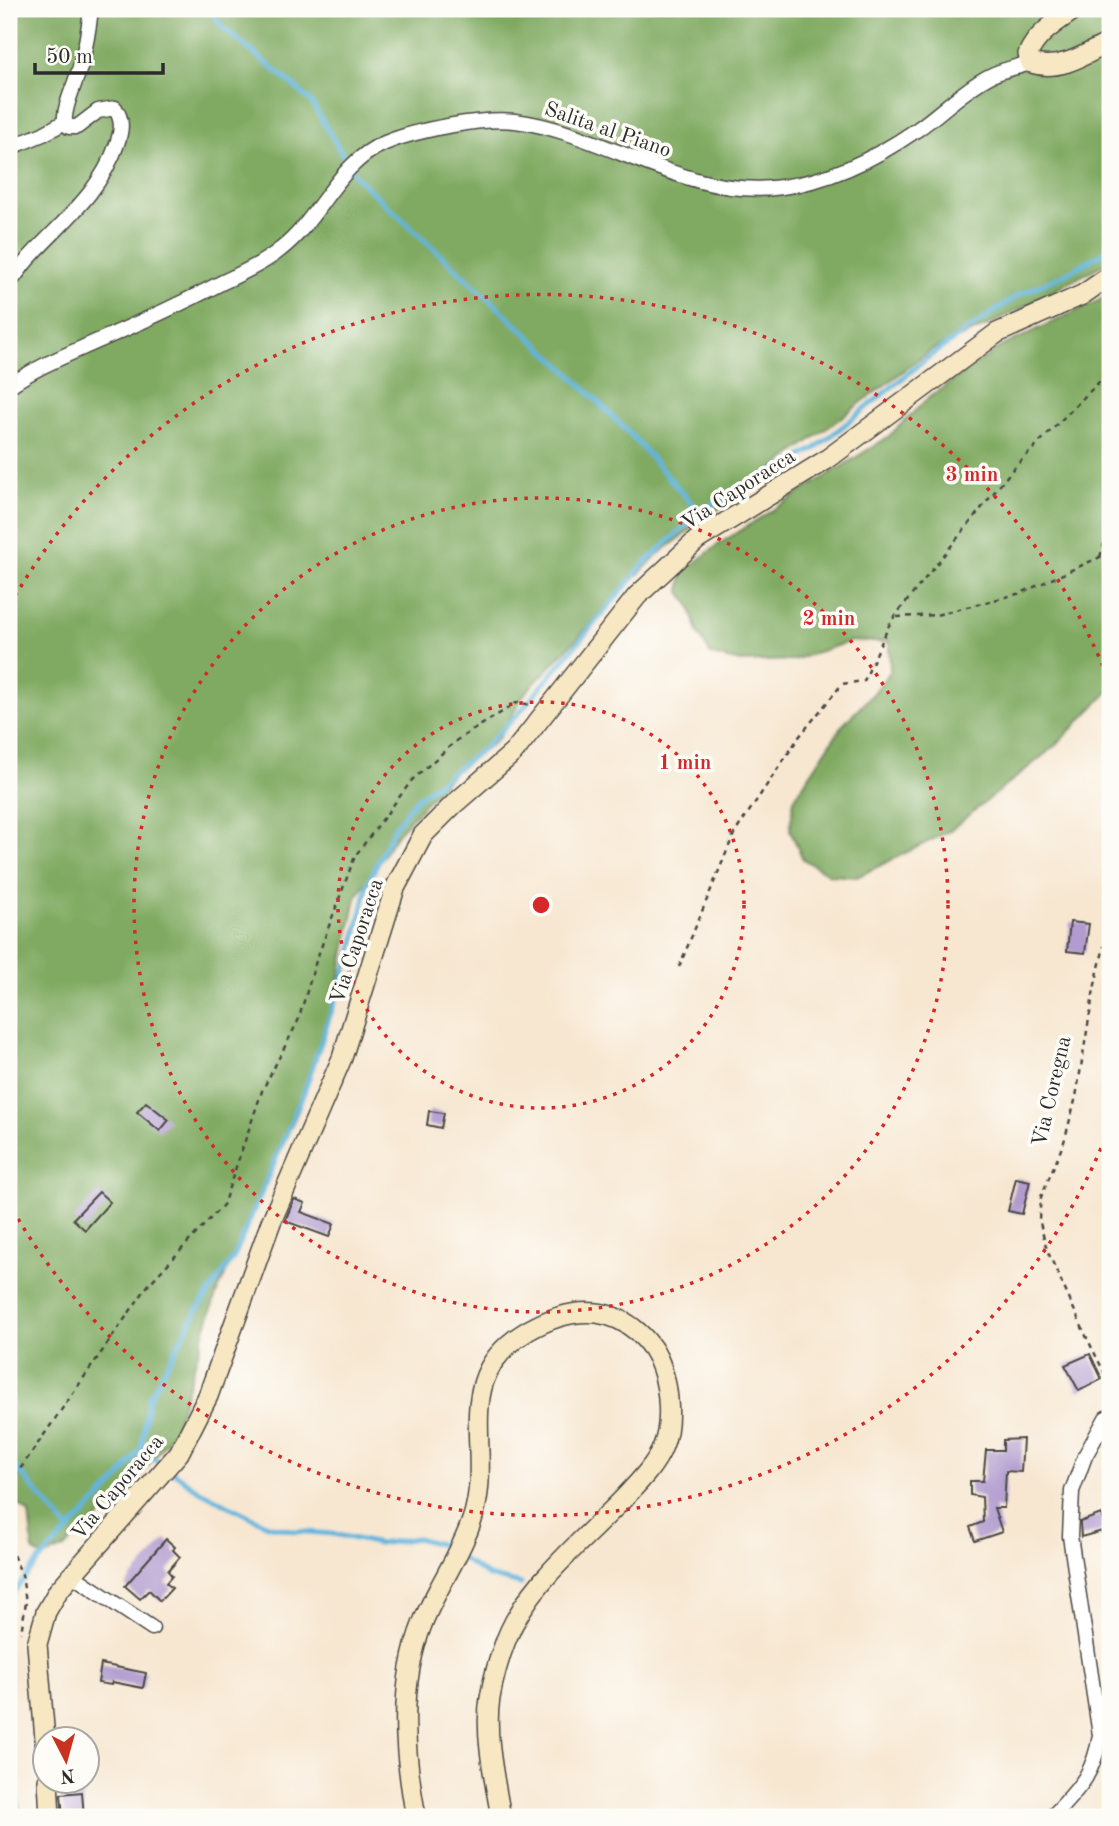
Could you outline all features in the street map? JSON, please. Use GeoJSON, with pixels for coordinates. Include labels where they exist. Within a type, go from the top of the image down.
{"type":"FeatureCollection","features":[{"type":"Feature","properties":{"kind":"street"},"geometry":{"type":"LineString","coordinates":[[9,283],[83,204],[100,181],[121,132],[119,115],[115,108],[98,111],[77,127],[69,127],[65,122],[66,106],[82,61],[91,9]]}},
{"type":"Feature","properties":{"kind":"street"},"geometry":{"type":"LineString","coordinates":[[1075,9],[1040,34],[1028,54],[1031,63],[1045,66],[1059,64],[1076,59],[1110,42]]}},
{"type":"Feature","properties":{"kind":"street","name":"Salita al Piano"},"geometry":{"type":"LineString","coordinates":[[9,386],[41,365],[203,293],[272,256],[288,243],[339,179],[384,143],[488,120],[516,121],[595,143],[684,177],[737,187],[779,188],[808,182],[876,153],[920,127],[958,96],[990,75],[1031,63]]}},
{"type":"Feature","properties":{"kind":"street"},"geometry":{"type":"LineString","coordinates":[[9,148],[65,122]]}},
{"type":"Feature","properties":{"kind":"street","name":"Via Caporacca"},"geometry":{"type":"LineString","coordinates":[[44,1724],[37,1644],[46,1612],[58,1591],[179,1453],[208,1396],[271,1222],[342,1058],[396,888],[423,835],[514,752],[636,596],[697,540],[826,460],[997,333],[1082,295],[1110,276]]}},
{"type":"Feature","properties":{"kind":"street"},"geometry":{"type":"LineString","coordinates":[[416,1817],[405,1741],[410,1668],[423,1622],[472,1521],[478,1500],[479,1404],[490,1367],[496,1356],[517,1337],[553,1318],[570,1313],[609,1315],[637,1331],[648,1341],[662,1368],[667,1401],[664,1445],[635,1486],[545,1580],[517,1617],[506,1641],[489,1700],[489,1729],[501,1817]]}},
{"type":"Feature","properties":{"kind":"street"},"geometry":{"type":"LineString","coordinates":[[1052,1817],[1090,1773],[1097,1756],[1100,1735],[1069,1536],[1072,1490],[1085,1456],[1106,1418]]}},
{"type":"Feature","properties":{"kind":"street"},"geometry":{"type":"LineString","coordinates":[[72,1575],[152,1628]]}},
{"type":"Feature","properties":{"kind":"street"},"geometry":{"type":"LineString","coordinates":[[49,1794],[50,1817]]}},
{"type":"Feature","properties":{"kind":"path"},"geometry":{"type":"LineString","coordinates":[[679,967],[734,834],[799,737],[842,684],[864,681],[895,617],[1012,470],[1100,381],[1110,375]]}},
{"type":"Feature","properties":{"kind":"path"},"geometry":{"type":"LineString","coordinates":[[1100,558],[1110,524]]}},
{"type":"Feature","properties":{"kind":"path"},"geometry":{"type":"LineString","coordinates":[[895,617],[936,615],[1021,593],[1110,555]]}},
{"type":"Feature","properties":{"kind":"path"},"geometry":{"type":"LineString","coordinates":[[9,1485],[149,1284],[223,1205],[262,1091],[298,1021],[316,961],[355,856],[412,780],[457,740],[518,702],[547,709]]}},
{"type":"Feature","properties":{"kind":"path","name":"Via Coregna"},"geometry":{"type":"LineString","coordinates":[[1106,1418],[1108,1380],[1047,1250],[1039,1219],[1041,1197],[1065,1142],[1076,1097],[1094,989],[1110,921]]}},
{"type":"Feature","properties":{"kind":"green space"},"geometry":{"type":"Polygon","coordinates":[[[9,9],[1110,9],[1110,261],[989,325],[933,349],[657,555],[525,693],[497,740],[451,775],[397,834],[356,898],[336,995],[298,1111],[216,1295],[174,1431],[141,1476],[109,1509],[63,1549],[45,1556],[33,1550],[29,1513],[9,1501],[9,9]]]}},
{"type":"Feature","properties":{"kind":"green space"},"geometry":{"type":"Polygon","coordinates":[[[1110,293],[1110,690],[1055,746],[948,832],[857,877],[830,875],[803,859],[790,830],[794,799],[842,726],[873,694],[890,671],[889,642],[851,641],[794,660],[740,662],[711,655],[698,633],[690,605],[680,592],[683,572],[719,544],[888,437],[928,398],[1002,346],[1110,293]]]}},
{"type":"Feature","properties":{"kind":"building"},"geometry":{"type":"Polygon","coordinates":[[[1070,922],[1089,924],[1085,953],[1067,951],[1070,922]]]}},
{"type":"Feature","properties":{"kind":"building"},"geometry":{"type":"Polygon","coordinates":[[[146,1102],[169,1120],[160,1131],[137,1112],[146,1102]]]}},
{"type":"Feature","properties":{"kind":"building"},"geometry":{"type":"Polygon","coordinates":[[[429,1111],[444,1113],[441,1128],[427,1125],[429,1111]]]}},
{"type":"Feature","properties":{"kind":"building"},"geometry":{"type":"Polygon","coordinates":[[[1016,1178],[1030,1181],[1022,1214],[1008,1211],[1016,1178]]]}},
{"type":"Feature","properties":{"kind":"building"},"geometry":{"type":"Polygon","coordinates":[[[99,1192],[110,1202],[85,1230],[73,1219],[99,1192]]]}},
{"type":"Feature","properties":{"kind":"building"},"geometry":{"type":"Polygon","coordinates":[[[294,1199],[305,1203],[301,1212],[334,1224],[329,1237],[285,1221],[294,1199]]]}},
{"type":"Feature","properties":{"kind":"building"},"geometry":{"type":"Polygon","coordinates":[[[1090,1354],[1102,1379],[1079,1391],[1065,1365],[1090,1354]]]}},
{"type":"Feature","properties":{"kind":"building"},"geometry":{"type":"Polygon","coordinates":[[[1023,1439],[1021,1472],[1006,1471],[1004,1508],[994,1508],[1002,1532],[975,1541],[970,1527],[983,1522],[982,1497],[970,1495],[970,1481],[983,1481],[986,1450],[1003,1450],[1003,1440],[1023,1439]]]}},
{"type":"Feature","properties":{"kind":"building"},"geometry":{"type":"Polygon","coordinates":[[[1101,1514],[1106,1530],[1081,1537],[1080,1522],[1101,1514]]]}},
{"type":"Feature","properties":{"kind":"building"},"geometry":{"type":"Polygon","coordinates":[[[166,1539],[175,1547],[173,1550],[180,1557],[168,1571],[172,1576],[166,1583],[172,1588],[160,1601],[149,1590],[140,1599],[125,1586],[166,1539]]]}},
{"type":"Feature","properties":{"kind":"building"},"geometry":{"type":"Polygon","coordinates":[[[101,1664],[146,1673],[143,1688],[112,1682],[111,1685],[98,1683],[101,1664]]]}},
{"type":"Feature","properties":{"kind":"building"},"geometry":{"type":"Polygon","coordinates":[[[61,1794],[82,1794],[84,1817],[63,1817],[61,1794]]]}},
{"type":"Feature","properties":{"kind":"waterway"},"geometry":{"type":"LineString","coordinates":[[210,9],[222,27],[311,102],[356,177],[566,370],[631,435],[700,513]]}},
{"type":"Feature","properties":{"kind":"waterway"},"geometry":{"type":"LineString","coordinates":[[9,1598],[38,1562],[117,1481],[141,1449],[148,1400],[196,1312],[234,1257],[304,1092],[352,951],[368,883],[394,828],[414,801],[484,748],[519,713],[645,563],[700,513],[742,485],[774,472],[816,448],[930,356],[1019,295],[1110,249]]}},
{"type":"Feature","properties":{"kind":"waterway"},"geometry":{"type":"LineString","coordinates":[[141,1449],[198,1490],[267,1525],[294,1531],[333,1534],[379,1544],[417,1538],[446,1546],[453,1552]]}},
{"type":"Feature","properties":{"kind":"waterway"},"geometry":{"type":"LineString","coordinates":[[9,1459],[69,1530]]}},
{"type":"Feature","properties":{"kind":"waterway"},"geometry":{"type":"LineString","coordinates":[[461,1558],[488,1576],[521,1584]]}},
{"type":"Feature","properties":{"kind":"waterway"},"geometry":{"type":"LineString","coordinates":[[9,1758],[20,1817]]}}]}
